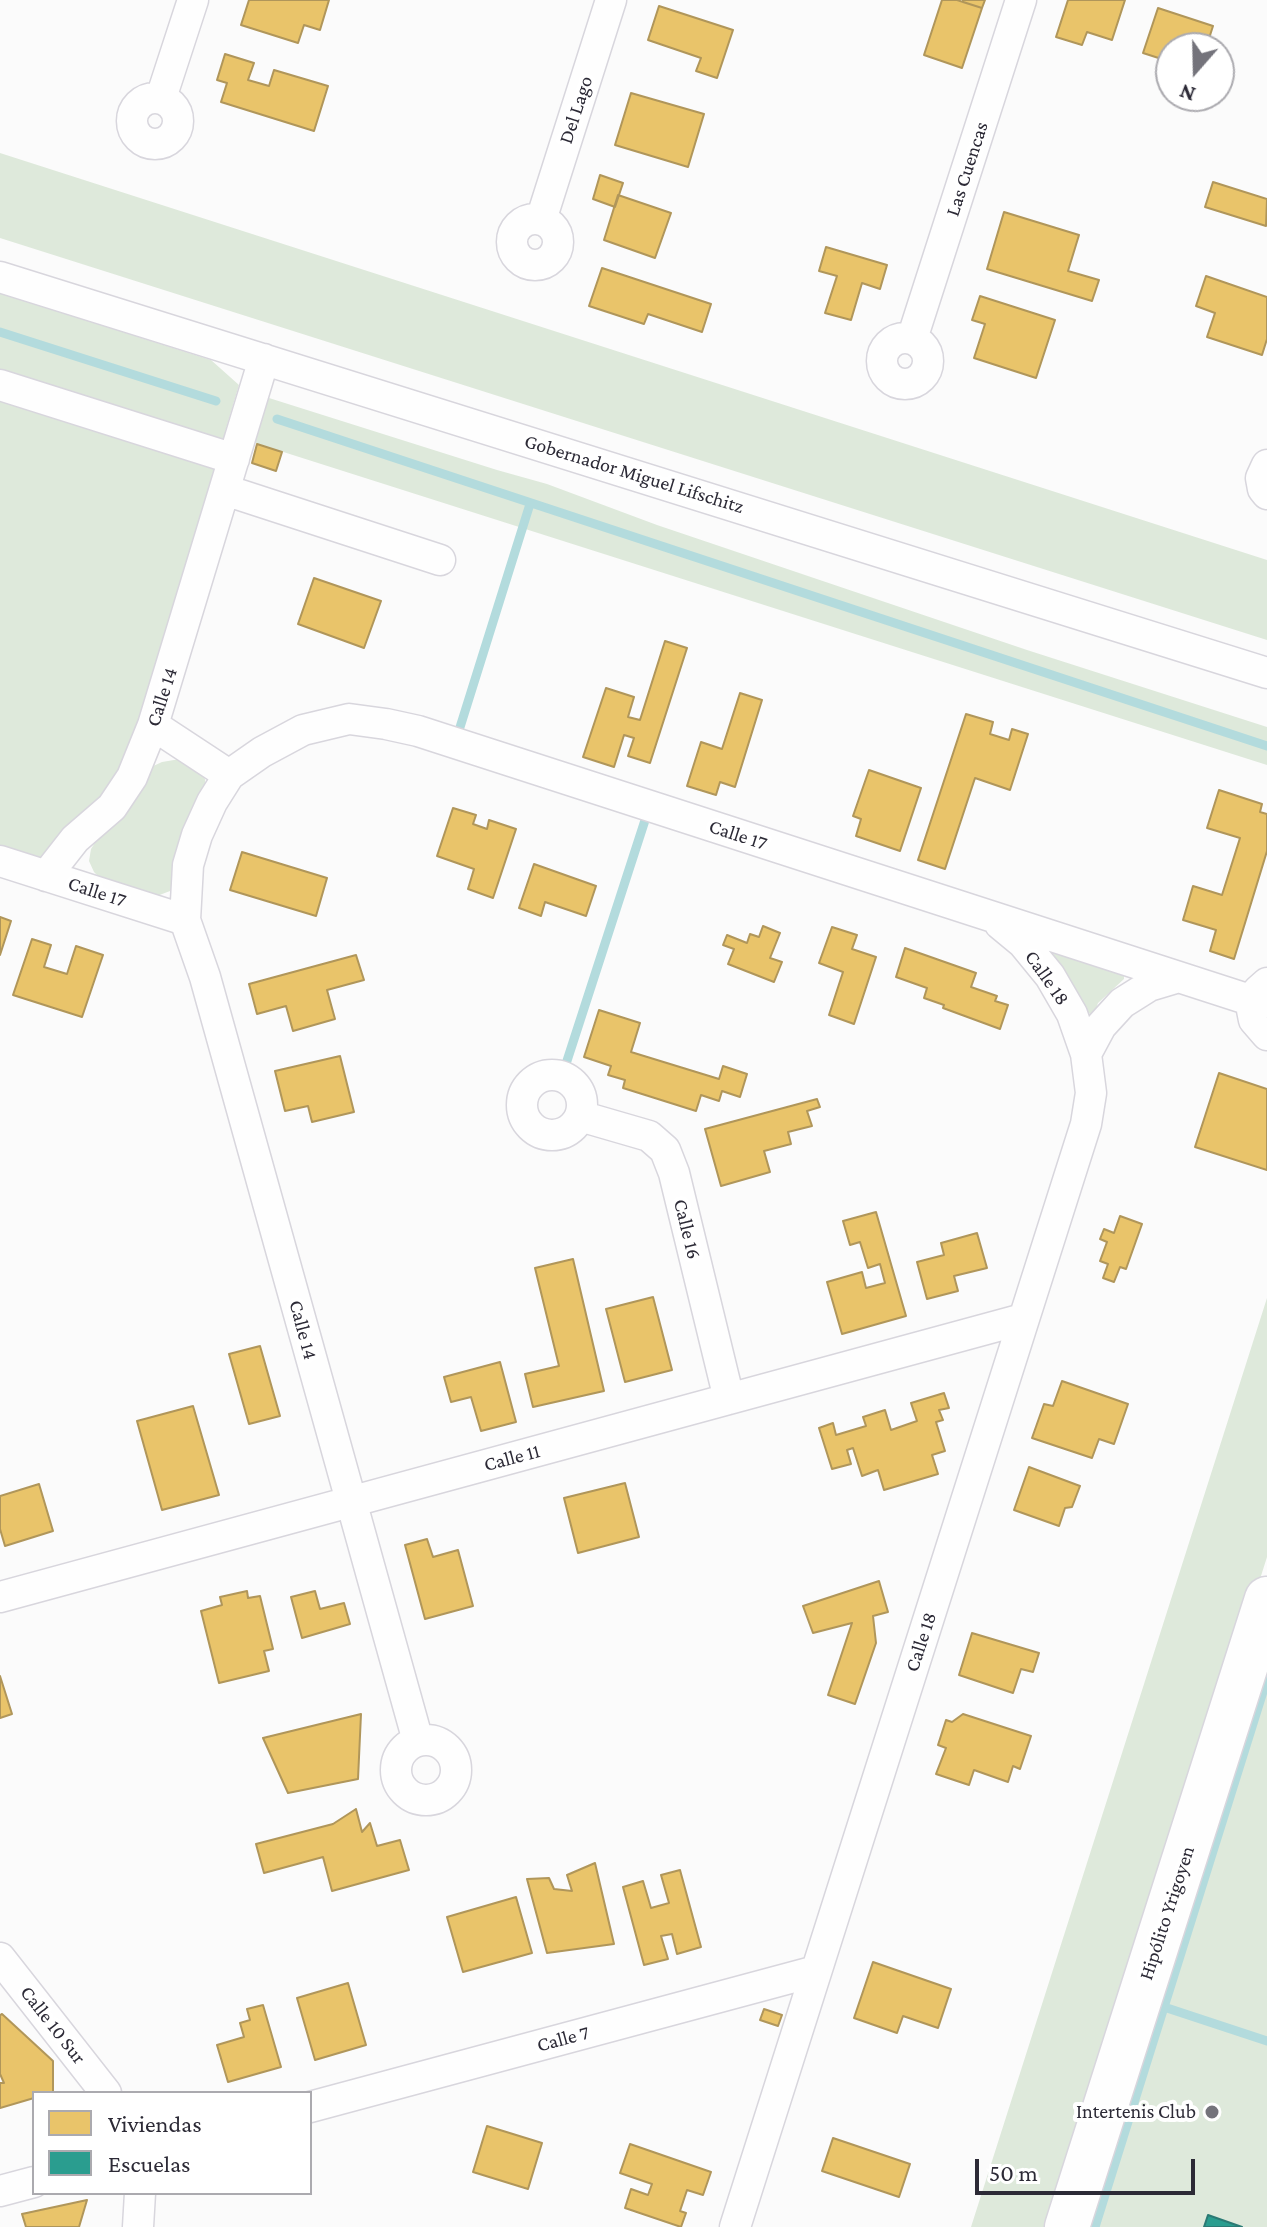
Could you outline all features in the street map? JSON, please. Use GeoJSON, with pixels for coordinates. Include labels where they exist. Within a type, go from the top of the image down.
{"type":"FeatureCollection","features":[{"type":"Feature","properties":{"kind":"main road","name":"Hipólito Yrigoyen"},"geometry":{"type":"LineString","coordinates":[[1067,2227],[1267,1599]]}},
{"type":"Feature","properties":{"kind":"street"},"geometry":{"type":"LineString","coordinates":[[161,98],[193,0]]}},
{"type":"Feature","properties":{"kind":"street","name":"Del Lago"},"geometry":{"type":"LineString","coordinates":[[541,220],[611,0]]}},
{"type":"Feature","properties":{"kind":"street","name":"Las Cuencas"},"geometry":{"type":"LineString","coordinates":[[912,339],[1021,0]]}},
{"type":"Feature","properties":{"kind":"street","name":"Gobernador Miguel Lifschitz"},"geometry":{"type":"LineString","coordinates":[[0,277],[1267,673]]}},
{"type":"Feature","properties":{"kind":"street","name":"Calle 14"},"geometry":{"type":"LineString","coordinates":[[46,876],[75,839],[112,807],[132,777],[153,725],[264,359]]}},
{"type":"Feature","properties":{"kind":"street"},"geometry":{"type":"LineString","coordinates":[[0,385],[234,459]]}},
{"type":"Feature","properties":{"kind":"street"},"geometry":{"type":"LineString","coordinates":[[1267,465],[1261,478],[1267,494]]}},
{"type":"Feature","properties":{"kind":"street"},"geometry":{"type":"LineString","coordinates":[[225,490],[440,560]]}},
{"type":"Feature","properties":{"kind":"street","name":"Calle 17"},"geometry":{"type":"LineString","coordinates":[[0,861],[185,920],[188,865],[197,835],[229,775],[262,752],[303,730],[349,719],[386,724],[418,731],[1179,977],[1260,992],[1252,1010],[1254,1020],[1267,1035]]}},
{"type":"Feature","properties":{"kind":"street"},"geometry":{"type":"LineString","coordinates":[[153,725],[229,775]]}},
{"type":"Feature","properties":{"kind":"street","name":"Calle 18"},"geometry":{"type":"LineString","coordinates":[[735,2227],[1086,1124],[1091,1093],[1086,1054],[1072,1014],[1050,976],[1023,943],[989,915]]}},
{"type":"Feature","properties":{"kind":"street","name":"Calle 14"},"geometry":{"type":"LineString","coordinates":[[185,920],[205,977],[418,1741]]}},
{"type":"Feature","properties":{"kind":"street"},"geometry":{"type":"LineString","coordinates":[[1086,1054],[1101,1026],[1122,1003],[1149,986],[1179,977]]}},
{"type":"Feature","properties":{"kind":"street","name":"Calle 16"},"geometry":{"type":"LineString","coordinates":[[580,1116],[649,1136],[665,1150],[674,1173],[729,1399]]}},
{"type":"Feature","properties":{"kind":"street","name":"Calle 11"},"geometry":{"type":"LineString","coordinates":[[0,1597],[1023,1319]]}},
{"type":"Feature","properties":{"kind":"street","name":"Calle 10 Sur"},"geometry":{"type":"LineString","coordinates":[[0,1958],[104,2091]]}},
{"type":"Feature","properties":{"kind":"street","name":"Calle 7"},"geometry":{"type":"LineString","coordinates":[[312,2106],[816,1971]]}},
{"type":"Feature","properties":{"kind":"street"},"geometry":{"type":"LineString","coordinates":[[0,2191],[32,2183]]}},
{"type":"Feature","properties":{"kind":"street"},"geometry":{"type":"LineString","coordinates":[[138,2227],[140,2195]]}},
{"type":"Feature","properties":{"kind":"green space"},"geometry":{"type":"Polygon","coordinates":[[[0,153],[1267,560],[1267,640],[0,238],[0,153]]]}},
{"type":"Feature","properties":{"kind":"green space"},"geometry":{"type":"Polygon","coordinates":[[[0,293],[211,360],[239,385],[225,432],[240,437],[153,725],[46,876],[0,861],[0,293]]]}},
{"type":"Feature","properties":{"kind":"green space"},"geometry":{"type":"Polygon","coordinates":[[[269,398],[547,484],[657,525],[1027,650],[1267,727],[1267,765],[252,442],[269,398]]]}},
{"type":"Feature","properties":{"kind":"green space"},"geometry":{"type":"Polygon","coordinates":[[[180,759],[194,766],[205,779],[206,792],[179,879],[170,891],[157,896],[103,881],[89,861],[96,841],[128,809],[149,768],[180,759]]]}},
{"type":"Feature","properties":{"kind":"green space"},"geometry":{"type":"Polygon","coordinates":[[[1055,952],[1124,975],[1124,979],[1098,1003],[1095,1012],[1084,1012],[1066,973],[1052,956],[1055,952]]]}},
{"type":"Feature","properties":{"kind":"green space"},"geometry":{"type":"Polygon","coordinates":[[[1267,1298],[1267,1557],[1090,2116],[1054,2227],[971,2227],[1267,1298]]]}},
{"type":"Feature","properties":{"kind":"green space"},"geometry":{"type":"Polygon","coordinates":[[[1267,1652],[1267,2227],[1083,2227],[1267,1652]]]}},
{"type":"Feature","properties":{"kind":"building: Viviendas"},"geometry":{"type":"Polygon","coordinates":[[[249,0],[329,0],[320,30],[304,25],[298,43],[241,25],[249,0]]]}},
{"type":"Feature","properties":{"kind":"building: Viviendas"},"geometry":{"type":"Polygon","coordinates":[[[942,0],[957,0],[982,8],[962,68],[924,55],[942,0]]]}},
{"type":"Feature","properties":{"kind":"building: Viviendas"},"geometry":{"type":"Polygon","coordinates":[[[963,0],[985,0],[982,8],[963,0]]]}},
{"type":"Feature","properties":{"kind":"building: Viviendas"},"geometry":{"type":"Polygon","coordinates":[[[1068,0],[1125,0],[1112,40],[1087,32],[1082,45],[1056,37],[1068,0]]]}},
{"type":"Feature","properties":{"kind":"building: Viviendas"},"geometry":{"type":"Polygon","coordinates":[[[659,6],[733,30],[717,78],[696,71],[701,58],[648,40],[659,6]]]}},
{"type":"Feature","properties":{"kind":"building: Viviendas"},"geometry":{"type":"Polygon","coordinates":[[[1158,8],[1213,26],[1211,32],[1155,32],[1155,57],[1143,53],[1158,8]]]}},
{"type":"Feature","properties":{"kind":"building: Viviendas"},"geometry":{"type":"Polygon","coordinates":[[[225,54],[254,63],[248,80],[269,86],[274,70],[328,86],[314,131],[221,102],[227,83],[217,80],[225,54]]]}},
{"type":"Feature","properties":{"kind":"building: Viviendas"},"geometry":{"type":"Polygon","coordinates":[[[631,93],[704,114],[688,167],[615,145],[631,93]]]}},
{"type":"Feature","properties":{"kind":"building: Viviendas"},"geometry":{"type":"Polygon","coordinates":[[[600,175],[623,183],[615,207],[593,199],[600,175]]]}},
{"type":"Feature","properties":{"kind":"building: Viviendas"},"geometry":{"type":"Polygon","coordinates":[[[1213,182],[1267,199],[1266,226],[1205,207],[1213,182]]]}},
{"type":"Feature","properties":{"kind":"building: Viviendas"},"geometry":{"type":"Polygon","coordinates":[[[618,195],[671,213],[655,258],[604,240],[618,195]]]}},
{"type":"Feature","properties":{"kind":"building: Viviendas"},"geometry":{"type":"Polygon","coordinates":[[[1004,212],[1079,235],[1068,271],[1099,280],[1092,301],[987,269],[1004,212]]]}},
{"type":"Feature","properties":{"kind":"building: Viviendas"},"geometry":{"type":"Polygon","coordinates":[[[826,247],[887,265],[880,289],[862,283],[851,320],[825,313],[837,276],[819,271],[826,247]]]}},
{"type":"Feature","properties":{"kind":"building: Viviendas"},"geometry":{"type":"Polygon","coordinates":[[[602,268],[711,304],[702,332],[648,314],[644,324],[589,306],[602,268]]]}},
{"type":"Feature","properties":{"kind":"building: Viviendas"},"geometry":{"type":"Polygon","coordinates":[[[1206,276],[1267,297],[1267,339],[1262,355],[1207,337],[1215,313],[1196,306],[1206,276]]]}},
{"type":"Feature","properties":{"kind":"building: Viviendas"},"geometry":{"type":"Polygon","coordinates":[[[980,296],[1055,320],[1036,378],[974,358],[985,324],[972,320],[980,296]]]}},
{"type":"Feature","properties":{"kind":"building: Viviendas"},"geometry":{"type":"Polygon","coordinates":[[[257,444],[282,452],[276,471],[252,463],[257,444]]]}},
{"type":"Feature","properties":{"kind":"building: Viviendas"},"geometry":{"type":"Polygon","coordinates":[[[314,578],[381,601],[364,648],[298,624],[314,578]]]}},
{"type":"Feature","properties":{"kind":"building: Viviendas"},"geometry":{"type":"Polygon","coordinates":[[[665,641],[687,648],[650,763],[628,756],[634,738],[624,735],[614,767],[583,757],[606,688],[634,697],[628,717],[640,720],[665,641]]]}},
{"type":"Feature","properties":{"kind":"building: Viviendas"},"geometry":{"type":"Polygon","coordinates":[[[740,693],[762,700],[735,787],[720,782],[716,795],[687,786],[701,742],[722,749],[740,693]]]}},
{"type":"Feature","properties":{"kind":"building: Viviendas"},"geometry":{"type":"Polygon","coordinates":[[[966,714],[993,722],[990,734],[1009,740],[1012,729],[1028,734],[1010,790],[975,778],[945,869],[918,860],[966,714]]]}},
{"type":"Feature","properties":{"kind":"building: Viviendas"},"geometry":{"type":"Polygon","coordinates":[[[869,770],[921,788],[900,851],[856,836],[861,819],[853,816],[869,770]]]}},
{"type":"Feature","properties":{"kind":"building: Viviendas"},"geometry":{"type":"Polygon","coordinates":[[[1219,790],[1262,804],[1260,812],[1267,814],[1267,851],[1234,959],[1210,951],[1216,930],[1183,920],[1193,886],[1222,895],[1240,838],[1207,828],[1219,790]]]}},
{"type":"Feature","properties":{"kind":"building: Viviendas"},"geometry":{"type":"Polygon","coordinates":[[[453,808],[476,815],[473,824],[487,829],[489,820],[516,829],[493,898],[468,889],[474,869],[437,856],[453,808]]]}},
{"type":"Feature","properties":{"kind":"building: Viviendas"},"geometry":{"type":"Polygon","coordinates":[[[242,852],[327,878],[316,916],[230,890],[242,852]]]}},
{"type":"Feature","properties":{"kind":"building: Viviendas"},"geometry":{"type":"Polygon","coordinates":[[[534,864],[596,886],[586,916],[545,902],[541,916],[519,908],[534,864]]]}},
{"type":"Feature","properties":{"kind":"building: Viviendas"},"geometry":{"type":"Polygon","coordinates":[[[0,917],[11,921],[0,955],[0,917]]]}},
{"type":"Feature","properties":{"kind":"building: Viviendas"},"geometry":{"type":"Polygon","coordinates":[[[763,926],[780,933],[770,958],[782,962],[774,982],[728,964],[734,949],[723,945],[727,935],[747,943],[750,934],[759,937],[763,926]]]}},
{"type":"Feature","properties":{"kind":"building: Viviendas"},"geometry":{"type":"Polygon","coordinates":[[[832,927],[857,935],[852,949],[876,957],[854,1024],[829,1015],[843,972],[819,963],[832,927]]]}},
{"type":"Feature","properties":{"kind":"building: Viviendas"},"geometry":{"type":"Polygon","coordinates":[[[32,939],[51,945],[44,967],[67,974],[76,946],[103,955],[82,1017],[13,995],[32,939]]]}},
{"type":"Feature","properties":{"kind":"building: Viviendas"},"geometry":{"type":"Polygon","coordinates":[[[905,948],[976,973],[971,987],[997,996],[995,1001],[1008,1005],[1000,1029],[943,1008],[944,1005],[924,998],[927,988],[896,977],[905,948]]]}},
{"type":"Feature","properties":{"kind":"building: Viviendas"},"geometry":{"type":"Polygon","coordinates":[[[356,955],[364,980],[327,990],[335,1019],[293,1031],[286,1006],[257,1014],[249,984],[356,955]]]}},
{"type":"Feature","properties":{"kind":"building: Viviendas"},"geometry":{"type":"Polygon","coordinates":[[[599,1010],[640,1023],[631,1052],[719,1079],[723,1066],[747,1074],[740,1097],[722,1091],[719,1101],[701,1095],[696,1111],[623,1088],[625,1080],[608,1075],[611,1066],[584,1057],[599,1010]]]}},
{"type":"Feature","properties":{"kind":"building: Viviendas"},"geometry":{"type":"Polygon","coordinates":[[[340,1056],[354,1112],[312,1122],[308,1106],[285,1111],[275,1071],[340,1056]]]}},
{"type":"Feature","properties":{"kind":"building: Viviendas"},"geometry":{"type":"Polygon","coordinates":[[[1219,1073],[1267,1089],[1267,1170],[1195,1147],[1219,1073]]]}},
{"type":"Feature","properties":{"kind":"building: Viviendas"},"geometry":{"type":"Polygon","coordinates":[[[817,1099],[820,1107],[807,1111],[812,1126],[788,1132],[791,1144],[764,1151],[770,1172],[721,1186],[705,1129],[817,1099]]]}},
{"type":"Feature","properties":{"kind":"building: Viviendas"},"geometry":{"type":"Polygon","coordinates":[[[876,1212],[906,1316],[842,1334],[827,1282],[862,1272],[866,1288],[885,1283],[880,1264],[868,1268],[860,1242],[850,1245],[843,1221],[876,1212]]]}},
{"type":"Feature","properties":{"kind":"building: Viviendas"},"geometry":{"type":"Polygon","coordinates":[[[1120,1216],[1142,1224],[1126,1269],[1120,1267],[1114,1282],[1103,1278],[1108,1264],[1100,1261],[1107,1242],[1100,1239],[1104,1229],[1114,1233],[1120,1216]]]}},
{"type":"Feature","properties":{"kind":"building: Viviendas"},"geometry":{"type":"Polygon","coordinates":[[[977,1233],[987,1268],[954,1276],[958,1291],[927,1299],[917,1262],[944,1255],[941,1243],[977,1233]]]}},
{"type":"Feature","properties":{"kind":"building: Viviendas"},"geometry":{"type":"Polygon","coordinates":[[[573,1259],[604,1391],[533,1407],[525,1374],[559,1366],[535,1268],[573,1259]]]}},
{"type":"Feature","properties":{"kind":"building: Viviendas"},"geometry":{"type":"Polygon","coordinates":[[[653,1297],[672,1370],[625,1382],[606,1309],[653,1297]]]}},
{"type":"Feature","properties":{"kind":"building: Viviendas"},"geometry":{"type":"Polygon","coordinates":[[[260,1346],[280,1416],[249,1424],[229,1354],[260,1346]]]}},
{"type":"Feature","properties":{"kind":"building: Viviendas"},"geometry":{"type":"Polygon","coordinates":[[[500,1362],[516,1422],[481,1431],[471,1397],[451,1402],[444,1377],[500,1362]]]}},
{"type":"Feature","properties":{"kind":"building: Viviendas"},"geometry":{"type":"Polygon","coordinates":[[[1062,1381],[1128,1404],[1114,1444],[1099,1439],[1092,1458],[1032,1438],[1044,1404],[1053,1406],[1062,1381]]]}},
{"type":"Feature","properties":{"kind":"building: Viviendas"},"geometry":{"type":"Polygon","coordinates":[[[944,1393],[949,1408],[939,1410],[943,1420],[936,1422],[945,1451],[932,1455],[938,1474],[884,1490],[878,1470],[862,1476],[853,1448],[847,1450],[851,1464],[832,1469],[819,1428],[833,1423],[836,1435],[866,1426],[863,1417],[885,1410],[891,1430],[917,1421],[911,1403],[944,1393]]]}},
{"type":"Feature","properties":{"kind":"building: Viviendas"},"geometry":{"type":"Polygon","coordinates":[[[193,1406],[219,1495],[162,1510],[137,1421],[193,1406]]]}},
{"type":"Feature","properties":{"kind":"building: Viviendas"},"geometry":{"type":"Polygon","coordinates":[[[1029,1467],[1080,1486],[1072,1507],[1065,1508],[1059,1526],[1014,1510],[1029,1467]]]}},
{"type":"Feature","properties":{"kind":"building: Viviendas"},"geometry":{"type":"Polygon","coordinates":[[[625,1483],[639,1537],[578,1553],[564,1498],[625,1483]]]}},
{"type":"Feature","properties":{"kind":"building: Viviendas"},"geometry":{"type":"Polygon","coordinates":[[[39,1484],[53,1531],[5,1546],[0,1529],[0,1496],[39,1484]]]}},
{"type":"Feature","properties":{"kind":"building: Viviendas"},"geometry":{"type":"Polygon","coordinates":[[[427,1539],[433,1557],[458,1550],[473,1606],[425,1619],[405,1545],[427,1539]]]}},
{"type":"Feature","properties":{"kind":"building: Viviendas"},"geometry":{"type":"Polygon","coordinates":[[[879,1581],[888,1612],[873,1616],[876,1643],[855,1704],[828,1695],[852,1623],[813,1633],[803,1606],[879,1581]]]}},
{"type":"Feature","properties":{"kind":"building: Viviendas"},"geometry":{"type":"Polygon","coordinates":[[[247,1591],[248,1598],[260,1596],[273,1649],[264,1651],[269,1671],[219,1683],[201,1611],[222,1605],[220,1597],[247,1591]]]}},
{"type":"Feature","properties":{"kind":"building: Viviendas"},"geometry":{"type":"Polygon","coordinates":[[[315,1591],[320,1609],[344,1603],[350,1624],[302,1638],[291,1597],[315,1591]]]}},
{"type":"Feature","properties":{"kind":"building: Viviendas"},"geometry":{"type":"Polygon","coordinates":[[[972,1633],[1039,1653],[1033,1672],[1021,1669],[1013,1693],[959,1675],[972,1633]]]}},
{"type":"Feature","properties":{"kind":"building: Viviendas"},"geometry":{"type":"Polygon","coordinates":[[[0,1676],[12,1714],[0,1718],[0,1676]]]}},
{"type":"Feature","properties":{"kind":"building: Viviendas"},"geometry":{"type":"Polygon","coordinates":[[[361,1714],[358,1779],[288,1793],[263,1738],[361,1714]]]}},
{"type":"Feature","properties":{"kind":"building: Viviendas"},"geometry":{"type":"Polygon","coordinates":[[[963,1714],[1031,1736],[1020,1769],[1013,1766],[1008,1782],[974,1770],[969,1785],[936,1774],[946,1748],[938,1745],[946,1720],[952,1722],[963,1714]]]}},
{"type":"Feature","properties":{"kind":"building: Viviendas"},"geometry":{"type":"Polygon","coordinates":[[[356,1809],[362,1832],[370,1823],[377,1846],[400,1840],[409,1870],[332,1891],[323,1857],[264,1873],[256,1844],[333,1824],[356,1809]]]}},
{"type":"Feature","properties":{"kind":"building: Viviendas"},"geometry":{"type":"Polygon","coordinates":[[[595,1863],[614,1944],[547,1953],[527,1879],[549,1878],[554,1889],[572,1891],[567,1875],[595,1863]]]}},
{"type":"Feature","properties":{"kind":"building: Viviendas"},"geometry":{"type":"Polygon","coordinates":[[[680,1870],[701,1947],[677,1954],[672,1934],[661,1936],[668,1959],[644,1965],[623,1887],[643,1881],[651,1908],[669,1903],[661,1875],[680,1870]]]}},
{"type":"Feature","properties":{"kind":"building: Viviendas"},"geometry":{"type":"Polygon","coordinates":[[[516,1897],[532,1953],[463,1972],[447,1917],[516,1897]]]}},
{"type":"Feature","properties":{"kind":"building: Viviendas"},"geometry":{"type":"Polygon","coordinates":[[[873,1962],[951,1989],[938,2028],[903,2016],[897,2033],[854,2018],[873,1962]]]}},
{"type":"Feature","properties":{"kind":"building: Viviendas"},"geometry":{"type":"Polygon","coordinates":[[[348,1983],[366,2045],[315,2060],[297,1998],[348,1983]]]}},
{"type":"Feature","properties":{"kind":"building: Viviendas"},"geometry":{"type":"Polygon","coordinates":[[[263,2005],[281,2067],[228,2082],[217,2045],[244,2037],[240,2023],[250,2020],[247,2009],[263,2005]]]}},
{"type":"Feature","properties":{"kind":"building: Viviendas"},"geometry":{"type":"Polygon","coordinates":[[[764,2009],[782,2015],[778,2026],[760,2020],[764,2009]]]}},
{"type":"Feature","properties":{"kind":"building: Viviendas"},"geometry":{"type":"Polygon","coordinates":[[[0,2015],[53,2061],[53,2091],[32,2091],[32,2099],[0,2108],[0,2083],[4,2083],[0,2074],[0,2015]]]}},
{"type":"Feature","properties":{"kind":"building: Viviendas"},"geometry":{"type":"Polygon","coordinates":[[[487,2126],[542,2143],[528,2189],[473,2172],[487,2126]]]}},
{"type":"Feature","properties":{"kind":"building: Viviendas"},"geometry":{"type":"Polygon","coordinates":[[[833,2138],[910,2164],[899,2197],[822,2171],[833,2138]]]}},
{"type":"Feature","properties":{"kind":"building: Viviendas"},"geometry":{"type":"Polygon","coordinates":[[[630,2144],[711,2172],[703,2195],[687,2190],[680,2211],[686,2213],[681,2227],[625,2208],[631,2189],[648,2195],[652,2184],[620,2173],[630,2144]]]}},
{"type":"Feature","properties":{"kind":"building: Viviendas"},"geometry":{"type":"Polygon","coordinates":[[[87,2200],[79,2227],[26,2227],[22,2214],[87,2200]]]}},
{"type":"Feature","properties":{"kind":"building: Escuelas"},"geometry":{"type":"Polygon","coordinates":[[[1208,2215],[1242,2227],[1204,2227],[1208,2215]]]}},
{"type":"Feature","properties":{"kind":"waterway"},"geometry":{"type":"LineString","coordinates":[[0,332],[216,401]]}},
{"type":"Feature","properties":{"kind":"waterway"},"geometry":{"type":"LineString","coordinates":[[277,419],[1267,746]]}},
{"type":"Feature","properties":{"kind":"waterway"},"geometry":{"type":"LineString","coordinates":[[456,740],[530,504]]}},
{"type":"Feature","properties":{"kind":"waterway"},"geometry":{"type":"LineString","coordinates":[[564,1070],[648,811]]}},
{"type":"Feature","properties":{"kind":"waterway"},"geometry":{"type":"LineString","coordinates":[[1095,2227],[1267,1679]]}},
{"type":"Feature","properties":{"kind":"waterway"},"geometry":{"type":"LineString","coordinates":[[1164,2007],[1267,2041]]}},
{"type":"Feature","properties":{"kind":"place","name":"Intertenis Club"},"geometry":{"type":"Point","coordinates":[1212,2112]}}]}
